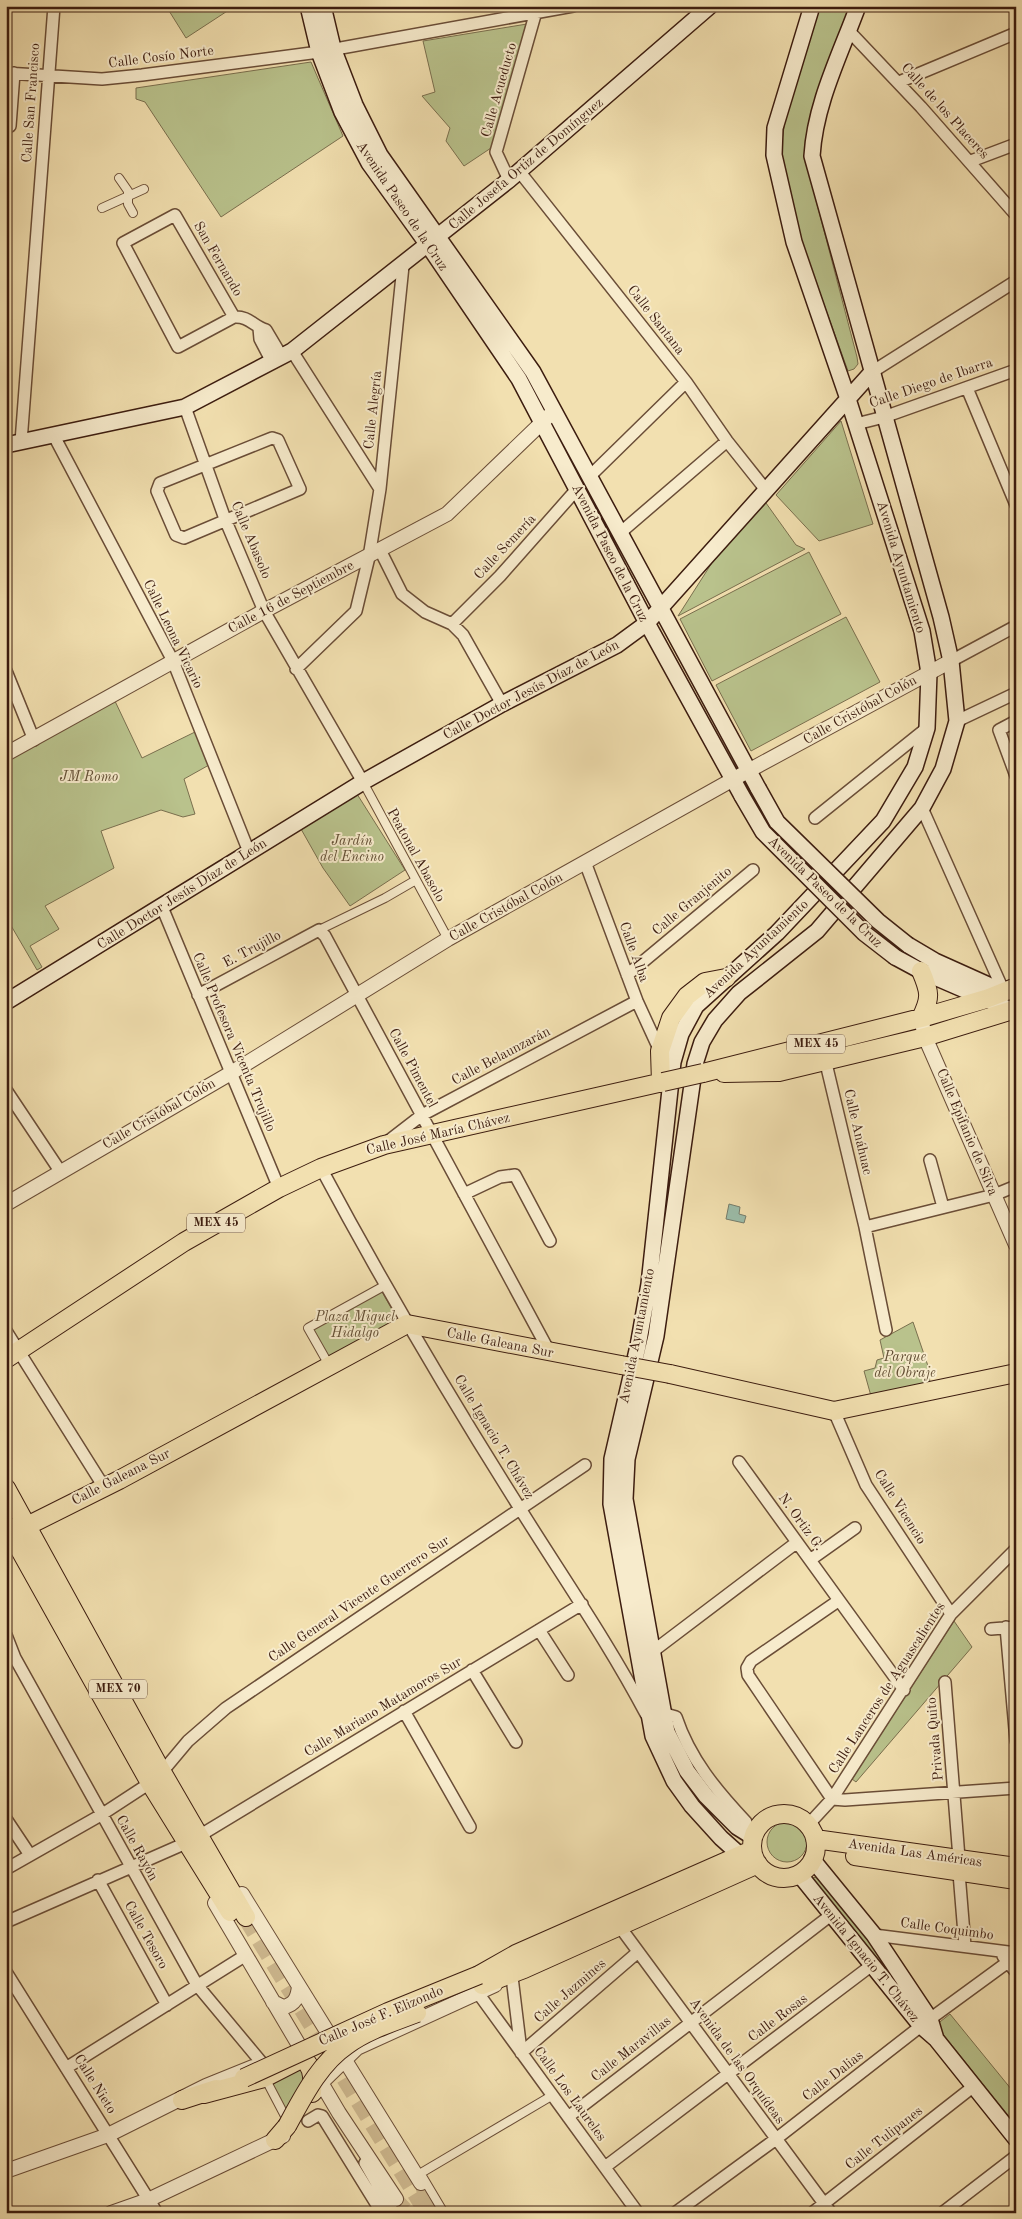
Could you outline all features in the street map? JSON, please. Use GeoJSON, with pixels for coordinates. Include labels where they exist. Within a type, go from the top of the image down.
{"type":"FeatureCollection","features":[{"type":"Feature","properties":{"kind":"main road","name":"Avenida Paseo de la Cruz"},"geometry":{"type":"LineString","coordinates":[[308,6],[326,50],[380,155],[519,379],[646,623],[762,832],[864,933],[895,957],[921,971],[986,999]]}},
{"type":"Feature","properties":{"kind":"main road","name":"Avenida Paseo de la Cruz"},"geometry":{"type":"LineString","coordinates":[[323,6],[326,50]]}},
{"type":"Feature","properties":{"kind":"main road","name":"Calle Josefa Ortiz de Domínguez"},"geometry":{"type":"LineString","coordinates":[[14,443],[185,407],[282,357],[402,266],[514,176],[710,6]]}},
{"type":"Feature","properties":{"kind":"main road","name":"Avenida Ayuntamiento"},"geometry":{"type":"LineString","coordinates":[[750,1848],[705,1821],[674,1781],[661,1756],[655,1715],[611,1504],[612,1459],[638,1346],[649,1284],[673,1062],[681,1034],[696,1006],[777,933],[883,821],[914,767],[928,728],[929,673],[922,631],[848,399],[794,242],[774,156],[775,128],[812,6]]}},
{"type":"Feature","properties":{"kind":"main road","name":"Avenida Ayuntamiento"},"geometry":{"type":"LineString","coordinates":[[750,1848],[716,1809],[687,1771],[655,1715],[652,1652],[625,1500],[628,1458],[656,1336],[695,1064],[702,1042],[715,1020],[739,993],[817,931],[922,808],[943,769],[957,721],[951,661],[812,156],[813,137],[823,97],[858,6]]}},
{"type":"Feature","properties":{"kind":"main road","name":"Avenida Paseo de la Cruz"},"geometry":{"type":"LineString","coordinates":[[434,241],[533,372],[777,822],[878,921],[908,944],[935,961],[1012,999]]}},
{"type":"Feature","properties":{"kind":"main road","name":"Calle Doctor Jesús Díaz de León"},"geometry":{"type":"LineString","coordinates":[[6,1002],[362,782],[502,704],[617,645],[646,623],[872,372]]}},
{"type":"Feature","properties":{"kind":"main road"},"geometry":{"type":"LineString","coordinates":[[921,971],[928,988],[928,1003],[921,1018]]}},
{"type":"Feature","properties":{"kind":"main road"},"geometry":{"type":"LineString","coordinates":[[662,1082],[660,1050],[671,1018],[687,996],[705,982],[726,978]]}},
{"type":"Feature","properties":{"kind":"main road","name":"Calle José María Chávez"},"geometry":{"type":"LineString","coordinates":[[13,1355],[184,1242],[279,1188],[321,1168],[384,1145],[707,1072],[921,1018],[986,999],[1012,999]]}},
{"type":"Feature","properties":{"kind":"main road","name":"Calle José María Chávez"},"geometry":{"type":"LineString","coordinates":[[707,1072],[734,1074],[779,1072],[826,1062],[925,1037],[1012,999]]}},
{"type":"Feature","properties":{"kind":"main road","name":"Calle Galeana Sur"},"geometry":{"type":"LineString","coordinates":[[12,1530],[104,1487],[407,1324],[550,1353],[670,1374],[834,1411],[1016,1373]]}},
{"type":"Feature","properties":{"kind":"main road","name":"MEX 70"},"geometry":{"type":"LineString","coordinates":[[6,1488],[12,1530],[74,1607],[156,1777],[241,1920]]}},
{"type":"Feature","properties":{"kind":"main road"},"geometry":{"type":"LineString","coordinates":[[781,1814],[796,1816],[813,1843],[799,1874],[792,1877],[776,1877],[769,1874],[750,1848],[756,1830],[766,1819],[781,1814]]}},
{"type":"Feature","properties":{"kind":"main road","name":"Avenida Las Américas"},"geometry":{"type":"LineString","coordinates":[[813,1843],[959,1865],[1016,1880]]}},
{"type":"Feature","properties":{"kind":"main road","name":"Avenida Ignacio T. Chávez"},"geometry":{"type":"LineString","coordinates":[[813,1843],[874,1935],[936,2039],[1014,2136]]}},
{"type":"Feature","properties":{"kind":"main road","name":"Calle José F. Elizondo"},"geometry":{"type":"LineString","coordinates":[[517,1967],[620,1927],[750,1848]]}},
{"type":"Feature","properties":{"kind":"main road","name":"Calle José F. Elizondo"},"geometry":{"type":"LineString","coordinates":[[275,2140],[314,2079],[346,2046],[360,2037],[517,1967],[750,1848]]}},
{"type":"Feature","properties":{"kind":"main road","name":"Avenida Las Américas"},"geometry":{"type":"LineString","coordinates":[[959,1865],[1016,1867]]}},
{"type":"Feature","properties":{"kind":"main road","name":"Avenida Ignacio T. Chávez"},"geometry":{"type":"LineString","coordinates":[[799,1874],[872,1965],[926,2022]]}},
{"type":"Feature","properties":{"kind":"main road","name":"Calle José F. Elizondo"},"geometry":{"type":"LineString","coordinates":[[182,2100],[204,2094],[244,2078],[388,2012],[480,1984]]}},
{"type":"Feature","properties":{"kind":"main road"},"geometry":{"type":"LineString","coordinates":[[204,2094],[263,2070],[297,2060],[305,2061],[312,2076],[311,2100]]}},
{"type":"Feature","properties":{"kind":"street","name":"Calle San Francisco"},"geometry":{"type":"LineString","coordinates":[[14,443],[54,6]]}},
{"type":"Feature","properties":{"kind":"street","name":"Calle Cosío Norte"},"geometry":{"type":"LineString","coordinates":[[10,73],[102,78],[142,76],[326,50],[537,10],[573,6]]}},
{"type":"Feature","properties":{"kind":"street","name":"Calle Acueducto"},"geometry":{"type":"LineString","coordinates":[[514,176],[496,152],[537,10]]}},
{"type":"Feature","properties":{"kind":"street","name":"Calle de los Placeres"},"geometry":{"type":"LineString","coordinates":[[849,31],[899,82],[1016,215]]}},
{"type":"Feature","properties":{"kind":"street"},"geometry":{"type":"LineString","coordinates":[[899,82],[1016,33]]}},
{"type":"Feature","properties":{"kind":"street"},"geometry":{"type":"LineString","coordinates":[[6,126],[10,126],[10,73]]}},
{"type":"Feature","properties":{"kind":"street"},"geometry":{"type":"LineString","coordinates":[[970,161],[1016,144]]}},
{"type":"Feature","properties":{"kind":"street","name":"Calle Santana"},"geometry":{"type":"LineString","coordinates":[[514,176],[686,382],[727,441],[766,490]]}},
{"type":"Feature","properties":{"kind":"street"},"geometry":{"type":"LineString","coordinates":[[119,178],[129,196],[128,204],[133,213]]}},
{"type":"Feature","properties":{"kind":"street"},"geometry":{"type":"LineString","coordinates":[[102,208],[144,188]]}},
{"type":"Feature","properties":{"kind":"street","name":"San Fernando"},"geometry":{"type":"LineString","coordinates":[[174,216],[234,317],[178,347],[123,243],[174,216]]}},
{"type":"Feature","properties":{"kind":"street","name":"Calle Alegría"},"geometry":{"type":"LineString","coordinates":[[296,669],[356,611],[374,553],[402,266]]}},
{"type":"Feature","properties":{"kind":"street","name":"Calle Doctor Jesús Díaz de León"},"geometry":{"type":"LineString","coordinates":[[872,372],[1016,281]]}},
{"type":"Feature","properties":{"kind":"street"},"geometry":{"type":"LineString","coordinates":[[234,317],[251,320],[259,328],[266,330],[282,357],[380,489]]}},
{"type":"Feature","properties":{"kind":"street","name":"Calle Diego de Ibarra"},"geometry":{"type":"LineString","coordinates":[[856,424],[884,417],[1016,370]]}},
{"type":"Feature","properties":{"kind":"street"},"geometry":{"type":"LineString","coordinates":[[590,476],[686,382]]}},
{"type":"Feature","properties":{"kind":"street"},"geometry":{"type":"LineString","coordinates":[[967,388],[1016,505]]}},
{"type":"Feature","properties":{"kind":"street","name":"Calle Abasolo"},"geometry":{"type":"LineString","coordinates":[[185,407],[225,520],[264,611],[362,782]]}},
{"type":"Feature","properties":{"kind":"street","name":"Calle 16 de Septiembre"},"geometry":{"type":"LineString","coordinates":[[6,754],[264,611],[447,514],[554,411]]}},
{"type":"Feature","properties":{"kind":"street","name":"Calle Leona Vicario"},"geometry":{"type":"LineString","coordinates":[[54,436],[173,661],[249,852]]}},
{"type":"Feature","properties":{"kind":"street"},"geometry":{"type":"LineString","coordinates":[[276,438],[300,486],[297,492],[180,538],[157,491],[160,483],[204,465],[276,438]]}},
{"type":"Feature","properties":{"kind":"street"},"geometry":{"type":"LineString","coordinates":[[620,533],[727,441]]}},
{"type":"Feature","properties":{"kind":"street","name":"Calle Semería"},"geometry":{"type":"LineString","coordinates":[[452,624],[500,576],[577,489]]}},
{"type":"Feature","properties":{"kind":"street"},"geometry":{"type":"LineString","coordinates":[[374,553],[402,594],[425,612],[452,624],[463,635],[502,704]]}},
{"type":"Feature","properties":{"kind":"street","name":"Calle Cristóbal Colón"},"geometry":{"type":"LineString","coordinates":[[6,1204],[231,1073],[448,939],[748,771],[1016,626]]}},
{"type":"Feature","properties":{"kind":"street"},"geometry":{"type":"LineString","coordinates":[[7,675],[34,740]]}},
{"type":"Feature","properties":{"kind":"street"},"geometry":{"type":"LineString","coordinates":[[957,721],[1016,693]]}},
{"type":"Feature","properties":{"kind":"street"},"geometry":{"type":"LineString","coordinates":[[1015,773],[999,730],[1016,721]]}},
{"type":"Feature","properties":{"kind":"street"},"geometry":{"type":"LineString","coordinates":[[816,818],[928,728]]}},
{"type":"Feature","properties":{"kind":"street","name":"Peatonal Abasolo"},"geometry":{"type":"LineString","coordinates":[[362,782],[448,939]]}},
{"type":"Feature","properties":{"kind":"street"},"geometry":{"type":"LineString","coordinates":[[922,808],[1012,999]]}},
{"type":"Feature","properties":{"kind":"street","name":"Calle Alba"},"geometry":{"type":"LineString","coordinates":[[585,862],[637,1001],[660,1050]]}},
{"type":"Feature","properties":{"kind":"street","name":"Calle Granjenito"},"geometry":{"type":"LineString","coordinates":[[627,975],[753,870]]}},
{"type":"Feature","properties":{"kind":"street"},"geometry":{"type":"LineString","coordinates":[[319,930],[385,898],[416,880]]}},
{"type":"Feature","properties":{"kind":"street","name":"Calle Profesora Vicenta Trujillo"},"geometry":{"type":"LineString","coordinates":[[162,907],[279,1188]]}},
{"type":"Feature","properties":{"kind":"street","name":"Calle Pimentel"},"geometry":{"type":"LineString","coordinates":[[319,930],[325,936],[357,994],[550,1353]]}},
{"type":"Feature","properties":{"kind":"street","name":"E. Trujillo"},"geometry":{"type":"LineString","coordinates":[[198,995],[319,930]]}},
{"type":"Feature","properties":{"kind":"street","name":"Calle Belaunzarán"},"geometry":{"type":"LineString","coordinates":[[384,1145],[422,1115],[637,1001]]}},
{"type":"Feature","properties":{"kind":"street","name":"Calle Epifanio de Silva"},"geometry":{"type":"LineString","coordinates":[[921,1018],[925,1037],[1016,1246]]}},
{"type":"Feature","properties":{"kind":"street","name":"Calle Anáhuac"},"geometry":{"type":"LineString","coordinates":[[822,1043],[865,1227],[886,1330]]}},
{"type":"Feature","properties":{"kind":"street"},"geometry":{"type":"LineString","coordinates":[[6,1090],[60,1171]]}},
{"type":"Feature","properties":{"kind":"street"},"geometry":{"type":"LineString","coordinates":[[930,1160],[944,1207]]}},
{"type":"Feature","properties":{"kind":"street","name":"Calle Ignacio T. Chávez"},"geometry":{"type":"LineString","coordinates":[[321,1168],[384,1286],[407,1324],[520,1508],[619,1663],[655,1715]]}},
{"type":"Feature","properties":{"kind":"street"},"geometry":{"type":"LineString","coordinates":[[464,1194],[500,1177],[515,1175],[550,1241]]}},
{"type":"Feature","properties":{"kind":"street"},"geometry":{"type":"LineString","coordinates":[[865,1227],[994,1195],[1016,1186]]}},
{"type":"Feature","properties":{"kind":"street"},"geometry":{"type":"LineString","coordinates":[[329,1365],[308,1328],[384,1286]]}},
{"type":"Feature","properties":{"kind":"street"},"geometry":{"type":"LineString","coordinates":[[6,1331],[13,1355],[104,1487]]}},
{"type":"Feature","properties":{"kind":"street","name":"Calle Vicencio"},"geometry":{"type":"LineString","coordinates":[[834,1411],[866,1485],[951,1614]]}},
{"type":"Feature","properties":{"kind":"street","name":"N. Ortiz G."},"geometry":{"type":"LineString","coordinates":[[739,1462],[904,1690]]}},
{"type":"Feature","properties":{"kind":"street","name":"Calle General Vicente Guerrero Sur"},"geometry":{"type":"LineString","coordinates":[[6,1869],[101,1815],[156,1777],[188,1741],[226,1708],[585,1465]]}},
{"type":"Feature","properties":{"kind":"street"},"geometry":{"type":"LineString","coordinates":[[810,1560],[855,1528]]}},
{"type":"Feature","properties":{"kind":"street"},"geometry":{"type":"LineString","coordinates":[[652,1652],[796,1543]]}},
{"type":"Feature","properties":{"kind":"street","name":"Calle Lanceros de Aguascalientes"},"geometry":{"type":"LineString","coordinates":[[813,1843],[832,1798],[904,1690],[951,1614],[1016,1549]]}},
{"type":"Feature","properties":{"kind":"street"},"geometry":{"type":"LineString","coordinates":[[838,1601],[751,1662],[747,1668],[748,1675],[832,1798],[845,1800],[1016,1788]]}},
{"type":"Feature","properties":{"kind":"street","name":"Calle Mariano Matamoros Sur"},"geometry":{"type":"LineString","coordinates":[[6,1922],[192,1839],[582,1604]]}},
{"type":"Feature","properties":{"kind":"street"},"geometry":{"type":"LineString","coordinates":[[991,1629],[1011,1627],[1016,1741]]}},
{"type":"Feature","properties":{"kind":"street"},"geometry":{"type":"LineString","coordinates":[[539,1630],[568,1675]]}},
{"type":"Feature","properties":{"kind":"street","name":"Calle Rayón"},"geometry":{"type":"LineString","coordinates":[[6,1635],[11,1661],[197,1984],[263,2070]]}},
{"type":"Feature","properties":{"kind":"street"},"geometry":{"type":"LineString","coordinates":[[472,1670],[516,1742]]}},
{"type":"Feature","properties":{"kind":"street","name":"Privada Quito"},"geometry":{"type":"LineString","coordinates":[[945,1682],[965,1946]]}},
{"type":"Feature","properties":{"kind":"street"},"geometry":{"type":"LineString","coordinates":[[404,1712],[470,1827]]}},
{"type":"Feature","properties":{"kind":"street"},"geometry":{"type":"LineString","coordinates":[[6,1819],[30,1855]]}},
{"type":"Feature","properties":{"kind":"street","name":"MEX 70"},"geometry":{"type":"LineString","coordinates":[[393,2206],[204,1886],[203,1857],[226,1869],[331,2037],[350,2059],[421,2178]]}},
{"type":"Feature","properties":{"kind":"street","name":"Calle Tesoro"},"geometry":{"type":"LineString","coordinates":[[98,1880],[167,2005]]}},
{"type":"Feature","properties":{"kind":"street","name":"Calle Maravillas"},"geometry":{"type":"LineString","coordinates":[[568,2117],[831,1915]]}},
{"type":"Feature","properties":{"kind":"street","name":"Avenida de las Orquídeas"},"geometry":{"type":"LineString","coordinates":[[620,1927],[828,2208]]}},
{"type":"Feature","properties":{"kind":"street","name":"Calle Coquimbo"},"geometry":{"type":"LineString","coordinates":[[874,1935],[1016,1953]]}},
{"type":"Feature","properties":{"kind":"street"},"geometry":{"type":"LineString","coordinates":[[999,1951],[1016,1972]]}},
{"type":"Feature","properties":{"kind":"street","name":"Calle Jazmines"},"geometry":{"type":"LineString","coordinates":[[522,2053],[638,1952]]}},
{"type":"Feature","properties":{"kind":"street"},"geometry":{"type":"LineString","coordinates":[[66,2068],[246,1955]]}},
{"type":"Feature","properties":{"kind":"street","name":"Calle Dalias"},"geometry":{"type":"LineString","coordinates":[[675,2213],[776,2139],[926,2022],[1008,1962]]}},
{"type":"Feature","properties":{"kind":"street","name":"Calle Rosas"},"geometry":{"type":"LineString","coordinates":[[605,2167],[872,1965]]}},
{"type":"Feature","properties":{"kind":"street"},"geometry":{"type":"LineString","coordinates":[[182,2100],[206,2086],[263,2070],[299,2045],[331,2037],[368,2014],[517,1967],[522,2053]]}},
{"type":"Feature","properties":{"kind":"street","name":"Calle Nieto"},"geometry":{"type":"LineString","coordinates":[[6,1972],[157,2213]]}},
{"type":"Feature","properties":{"kind":"street"},"geometry":{"type":"LineString","coordinates":[[111,2213],[148,2200],[275,2140],[295,2128],[321,2083],[350,2059],[480,1984]]}},
{"type":"Feature","properties":{"kind":"street","name":"Calle Los Laureles"},"geometry":{"type":"LineString","coordinates":[[480,1984],[522,2053],[638,2213]]}},
{"type":"Feature","properties":{"kind":"street"},"geometry":{"type":"LineString","coordinates":[[273,2002],[283,2006],[292,2004],[298,1997],[300,1986]]}},
{"type":"Feature","properties":{"kind":"street"},"geometry":{"type":"LineString","coordinates":[[321,2083],[320,2056],[331,2037]]}},
{"type":"Feature","properties":{"kind":"street"},"geometry":{"type":"LineString","coordinates":[[299,2045],[320,2056],[350,2059]]}},
{"type":"Feature","properties":{"kind":"street"},"geometry":{"type":"LineString","coordinates":[[263,2070],[287,2122]]}},
{"type":"Feature","properties":{"kind":"street","name":"Calle Tulipanes"},"geometry":{"type":"LineString","coordinates":[[812,2213],[828,2208],[974,2086]]}},
{"type":"Feature","properties":{"kind":"street"},"geometry":{"type":"LineString","coordinates":[[444,2213],[421,2178],[553,2095]]}},
{"type":"Feature","properties":{"kind":"street"},"geometry":{"type":"LineString","coordinates":[[311,2100],[319,2096],[330,2098]]}},
{"type":"Feature","properties":{"kind":"street","name":"Calle José F. Elizondo"},"geometry":{"type":"LineString","coordinates":[[6,2171],[108,2135],[182,2100]]}},
{"type":"Feature","properties":{"kind":"street"},"geometry":{"type":"LineString","coordinates":[[308,2120],[318,2115],[322,2116],[382,2213]]}},
{"type":"Feature","properties":{"kind":"street"},"geometry":{"type":"LineString","coordinates":[[942,2213],[1016,2156]]}},
{"type":"Feature","properties":{"kind":"green space"},"geometry":{"type":"Polygon","coordinates":[[[166,6],[235,6],[186,38],[166,6]]]}},
{"type":"Feature","properties":{"kind":"green space"},"geometry":{"type":"Polygon","coordinates":[[[818,6],[851,6],[811,116],[805,158],[857,357],[858,364],[854,369],[848,371],[798,232],[780,153],[790,90],[818,6]]]}},
{"type":"Feature","properties":{"kind":"green space"},"geometry":{"type":"Polygon","coordinates":[[[527,24],[491,148],[464,166],[446,141],[450,128],[422,96],[435,92],[423,41],[527,24]]]}},
{"type":"Feature","properties":{"kind":"green space"},"geometry":{"type":"Polygon","coordinates":[[[311,62],[343,136],[221,217],[145,102],[136,99],[136,88],[311,62]]]}},
{"type":"Feature","properties":{"kind":"green space"},"geometry":{"type":"Polygon","coordinates":[[[841,421],[873,524],[819,541],[776,495],[841,421]]]}},
{"type":"Feature","properties":{"kind":"green space"},"geometry":{"type":"Polygon","coordinates":[[[766,503],[796,545],[805,549],[678,616],[715,558],[766,503]]]}},
{"type":"Feature","properties":{"kind":"green space"},"geometry":{"type":"Polygon","coordinates":[[[809,552],[841,614],[712,681],[680,619],[809,552]]]}},
{"type":"Feature","properties":{"kind":"green space"},"geometry":{"type":"Polygon","coordinates":[[[846,617],[880,682],[751,751],[716,685],[846,617]]]}},
{"type":"Feature","properties":{"kind":"green space","name":"JM Romo"},"geometry":{"type":"Polygon","coordinates":[[[114,699],[142,758],[197,731],[209,765],[184,779],[195,814],[183,817],[161,810],[101,831],[114,868],[45,906],[59,929],[30,946],[42,967],[37,970],[6,917],[6,760],[114,699]]]}},
{"type":"Feature","properties":{"kind":"green space","name":"Jardín del Encino"},"geometry":{"type":"Polygon","coordinates":[[[357,794],[405,870],[350,906],[323,868],[301,829],[357,794]]]}},
{"type":"Feature","properties":{"kind":"green space","name":"Plaza Miguel Hidalgo"},"geometry":{"type":"Polygon","coordinates":[[[381,1290],[398,1320],[330,1360],[312,1330],[381,1290]]]}},
{"type":"Feature","properties":{"kind":"green space","name":"Parque del Obraje"},"geometry":{"type":"Polygon","coordinates":[[[913,1322],[928,1366],[930,1383],[871,1396],[864,1371],[875,1368],[877,1360],[884,1358],[880,1340],[913,1322]]]}},
{"type":"Feature","properties":{"kind":"green space"},"geometry":{"type":"Polygon","coordinates":[[[954,1621],[972,1647],[856,1782],[852,1779],[954,1621]]]}},
{"type":"Feature","properties":{"kind":"green space"},"geometry":{"type":"Polygon","coordinates":[[[791,1822],[798,1825],[804,1831],[807,1842],[806,1850],[798,1859],[791,1862],[783,1862],[776,1859],[768,1850],[767,1838],[770,1831],[779,1823],[791,1822]]]}},
{"type":"Feature","properties":{"kind":"green space"},"geometry":{"type":"Polygon","coordinates":[[[817,1877],[924,2005],[916,2012],[812,1878],[817,1877]]]}},
{"type":"Feature","properties":{"kind":"green space"},"geometry":{"type":"Polygon","coordinates":[[[950,2014],[1016,2095],[1016,2126],[936,2025],[950,2014]]]}},
{"type":"Feature","properties":{"kind":"green space"},"geometry":{"type":"Polygon","coordinates":[[[290,2066],[310,2072],[286,2123],[263,2081],[290,2066]]]}},
{"type":"Feature","properties":{"kind":"shaded area"},"geometry":{"type":"Polygon","coordinates":[[[729,1204],[740,1207],[739,1214],[746,1216],[744,1223],[726,1219],[729,1204]]]}},
{"type":"Feature","properties":{"kind":"tunnel"},"geometry":{"type":"LineString","coordinates":[[246,1917],[428,2213]]}},
{"type":"Feature","properties":{"kind":"tunnel"},"geometry":{"type":"LineString","coordinates":[[421,2183],[431,2213]]}},
{"type":"Feature","properties":{"kind":"tunnel"},"geometry":{"type":"LineString","coordinates":[[396,2199],[409,2213]]}}]}
